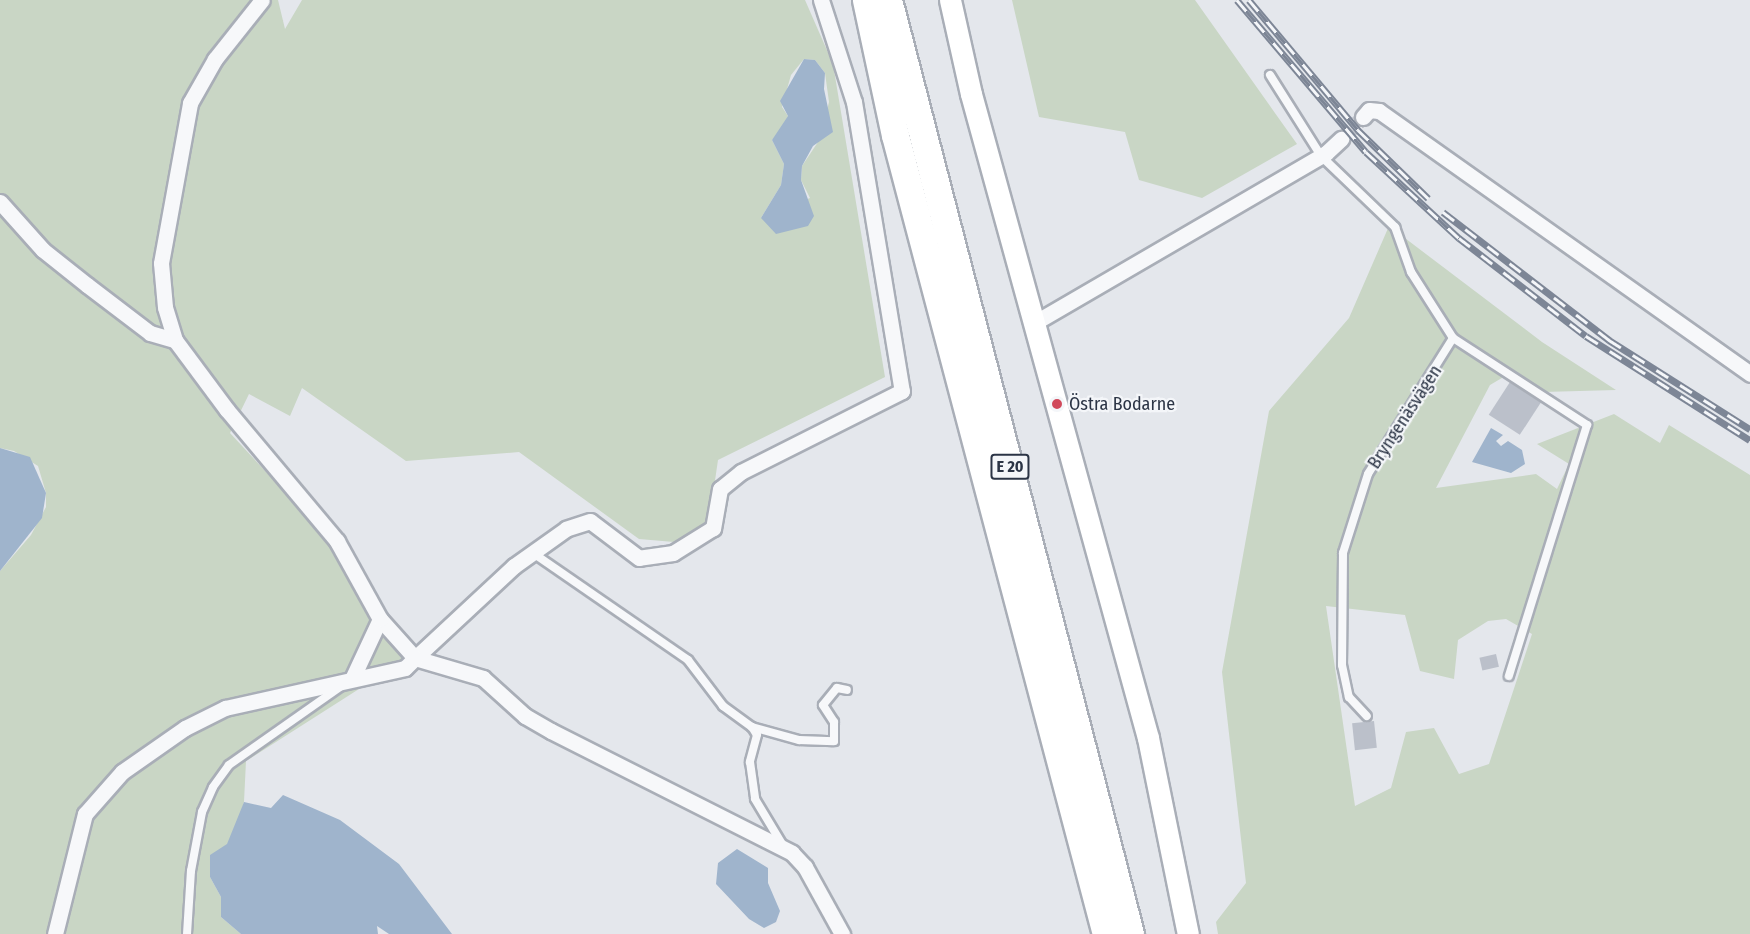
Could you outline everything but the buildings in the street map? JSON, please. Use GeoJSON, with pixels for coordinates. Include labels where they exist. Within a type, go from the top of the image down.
{"type":"FeatureCollection","features":[{"type":"Feature","properties":{"kind":"highway","name":"E 20"},"geometry":{"type":"LineString","coordinates":[[872,2],[895,135],[1106,934]]}},
{"type":"Feature","properties":{"kind":"highway","name":"E 20"},"geometry":{"type":"LineString","coordinates":[[872,2],[1130,934]]}},
{"type":"Feature","properties":{"kind":"street"},"geometry":{"type":"LineString","coordinates":[[262,0],[214,59],[190,103],[161,263],[161,286],[175,340],[226,410],[337,541],[380,619],[415,658],[483,678],[525,716],[551,731],[787,851],[805,867],[842,934]]}},
{"type":"Feature","properties":{"kind":"street"},"geometry":{"type":"LineString","coordinates":[[55,934],[85,814],[122,772],[185,728],[225,708],[405,668],[533,553],[566,529],[590,521],[639,558],[673,553],[713,528],[720,489],[741,472],[902,391],[854,102],[821,0]]}},
{"type":"Feature","properties":{"kind":"street"},"geometry":{"type":"LineString","coordinates":[[951,0],[971,94],[1151,749],[1188,934]]}},
{"type":"Feature","properties":{"kind":"street"},"geometry":{"type":"LineString","coordinates":[[1363,117],[1369,110],[1379,111],[1750,374]]}},
{"type":"Feature","properties":{"kind":"street"},"geometry":{"type":"LineString","coordinates":[[1035,323],[1321,156],[1341,139]]}},
{"type":"Feature","properties":{"kind":"street"},"geometry":{"type":"LineString","coordinates":[[0,202],[44,250],[87,285],[150,333],[175,340]]}},
{"type":"Feature","properties":{"kind":"street"},"geometry":{"type":"LineString","coordinates":[[352,679],[380,619]]}},
{"type":"Feature","properties":{"kind":"lane"},"geometry":{"type":"LineString","coordinates":[[1270,75],[1321,156],[1395,227],[1411,272],[1453,338],[1587,424],[1509,676]]}},
{"type":"Feature","properties":{"kind":"lane","name":"Bryngenäsvägen"},"geometry":{"type":"LineString","coordinates":[[1366,716],[1349,697],[1342,665],[1343,553],[1368,474],[1453,338]]}},
{"type":"Feature","properties":{"kind":"lane"},"geometry":{"type":"LineString","coordinates":[[533,553],[688,660],[723,706],[752,727],[799,740],[834,741],[834,722],[823,705],[837,688],[847,690]]}},
{"type":"Feature","properties":{"kind":"lane"},"geometry":{"type":"LineString","coordinates":[[187,934],[191,871],[202,812],[213,787],[229,765],[352,679]]}},
{"type":"Feature","properties":{"kind":"lane"},"geometry":{"type":"LineString","coordinates":[[752,727],[757,735],[750,762],[755,799],[787,851]]}},
{"type":"Feature","properties":{"kind":"green space"},"geometry":{"type":"Polygon","coordinates":[[[0,0],[278,0],[285,29],[302,0],[805,0],[833,64],[885,377],[718,460],[710,515],[694,537],[674,542],[639,539],[519,452],[406,461],[302,388],[290,416],[249,394],[230,433],[332,543],[355,582],[370,621],[406,659],[246,761],[244,802],[236,828],[210,877],[221,897],[221,917],[241,934],[0,934],[0,571],[31,535],[46,507],[46,493],[38,466],[14,451],[0,448],[0,0]],[[804,59],[791,75],[782,107],[788,116],[784,128],[772,140],[784,164],[781,185],[761,218],[810,198],[801,180],[802,166],[820,139],[829,102],[825,73],[815,60],[804,59]]]}},
{"type":"Feature","properties":{"kind":"green space"},"geometry":{"type":"Polygon","coordinates":[[[1012,0],[1195,0],[1297,144],[1202,198],[1139,180],[1125,132],[1039,117],[1012,0]]]}},
{"type":"Feature","properties":{"kind":"green space"},"geometry":{"type":"Polygon","coordinates":[[[1389,226],[1542,342],[1616,390],[1543,392],[1512,372],[1490,385],[1436,488],[1536,474],[1557,489],[1569,464],[1537,444],[1614,414],[1660,443],[1669,425],[1750,475],[1750,934],[1218,934],[1216,922],[1246,883],[1222,672],[1269,411],[1349,318],[1389,226]],[[1326,606],[1355,806],[1391,788],[1406,732],[1434,728],[1459,774],[1489,764],[1532,634],[1506,619],[1488,621],[1458,640],[1454,679],[1420,671],[1405,615],[1326,606]]]}},
{"type":"Feature","properties":{"kind":"water"},"geometry":{"type":"Polygon","coordinates":[[[804,59],[815,60],[825,73],[824,89],[833,132],[813,146],[802,166],[801,180],[814,216],[808,226],[776,234],[761,218],[781,185],[784,164],[772,140],[788,116],[780,101],[804,59]]]}},
{"type":"Feature","properties":{"kind":"water"},"geometry":{"type":"Polygon","coordinates":[[[1491,428],[1503,435],[1496,441],[1501,446],[1508,441],[1522,450],[1525,464],[1511,473],[1472,462],[1491,428]]]}},
{"type":"Feature","properties":{"kind":"water"},"geometry":{"type":"Polygon","coordinates":[[[0,448],[30,457],[46,493],[42,518],[0,571],[0,448]]]}},
{"type":"Feature","properties":{"kind":"water"},"geometry":{"type":"Polygon","coordinates":[[[283,795],[340,820],[399,864],[452,934],[389,934],[377,926],[378,934],[241,934],[221,917],[221,897],[210,877],[210,855],[227,844],[244,802],[271,808],[283,795]]]}},
{"type":"Feature","properties":{"kind":"water"},"geometry":{"type":"Polygon","coordinates":[[[737,849],[768,868],[768,883],[780,911],[776,922],[764,928],[749,919],[716,884],[718,863],[737,849]]]}},
{"type":"Feature","properties":{"kind":"tunnel"},"geometry":{"type":"LineString","coordinates":[[1341,139],[1363,117]]}},
{"type":"Feature","properties":{"kind":"railway"},"geometry":{"type":"LineString","coordinates":[[1237,0],[1366,152],[1459,238],[1586,336],[1750,440]]}},
{"type":"Feature","properties":{"kind":"railway"},"geometry":{"type":"LineString","coordinates":[[1249,0],[1358,130],[1428,198]]}},
{"type":"Feature","properties":{"kind":"railway"},"geometry":{"type":"LineString","coordinates":[[1443,212],[1609,340],[1750,429]]}},
{"type":"Feature","properties":{"kind":"place","name":"Östra Bodarne"},"geometry":{"type":"Point","coordinates":[1057,404]}}]}
